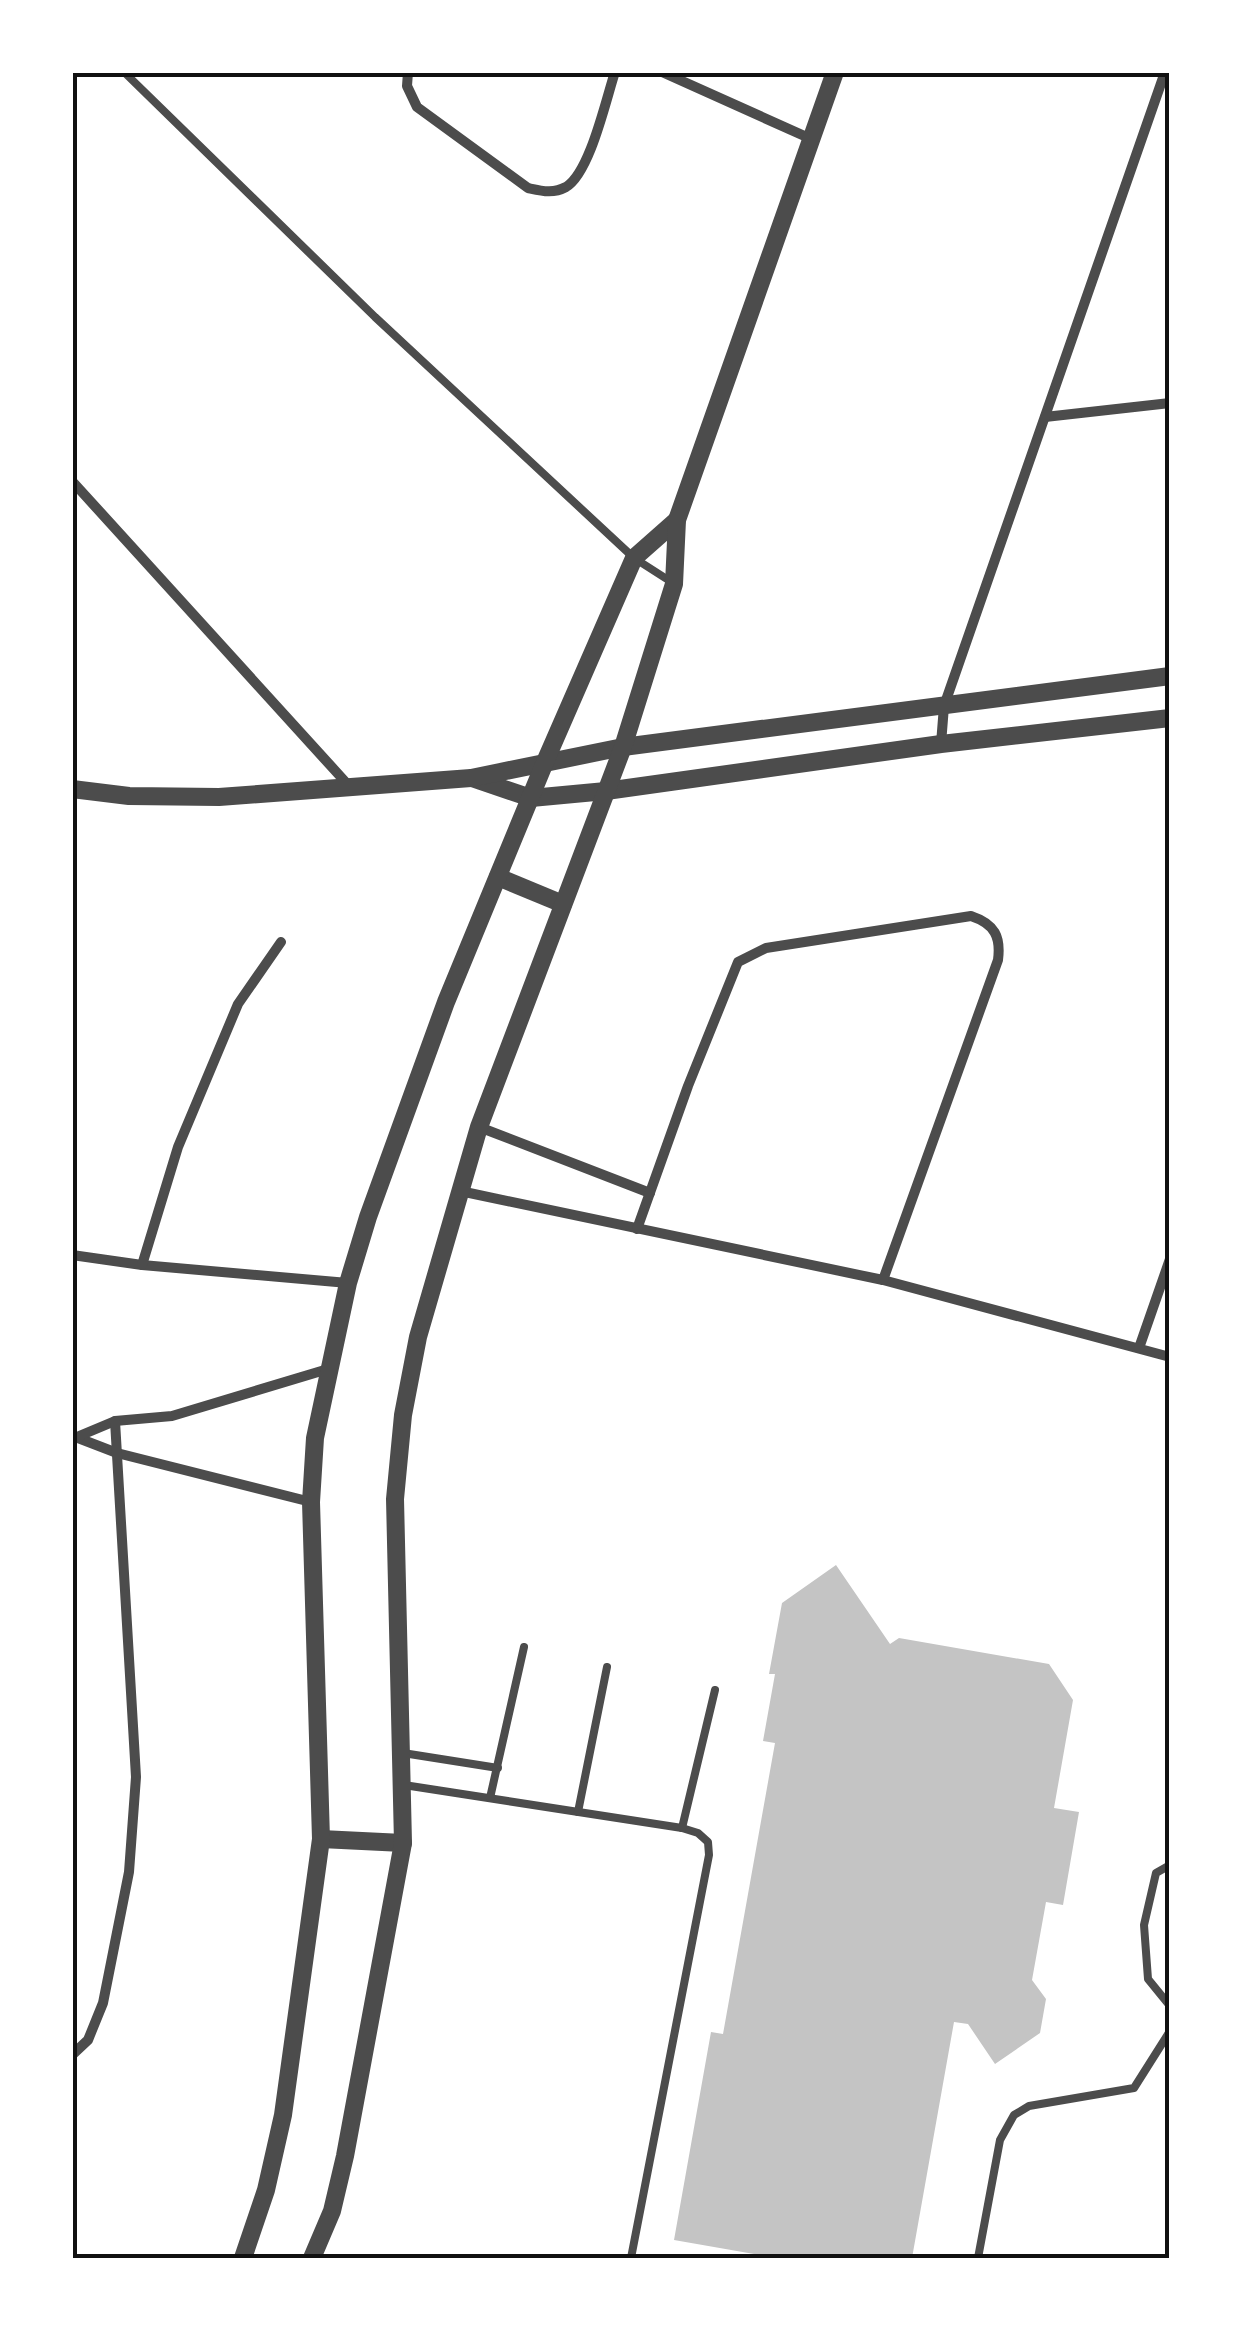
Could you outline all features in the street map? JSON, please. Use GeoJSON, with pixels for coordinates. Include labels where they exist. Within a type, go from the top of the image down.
{"type":"FeatureCollection","features":[{"type":"Feature","properties":{"kind":"street"},"geometry":{"type":"LineString","coordinates":[[408,72],[407,86],[417,108],[528,188],[549,192],[569,186],[580,172],[615,72]]}},
{"type":"Feature","properties":{"kind":"street"},"geometry":{"type":"LineString","coordinates":[[662,72],[809,138]]}},
{"type":"Feature","properties":{"kind":"street"},"geometry":{"type":"LineString","coordinates":[[312,2258],[332,2210],[345,2156],[403,1844],[395,1499],[403,1415],[418,1337],[479,1127],[623,747],[674,584],[677,520],[835,72]]}},
{"type":"Feature","properties":{"kind":"street"},"geometry":{"type":"LineString","coordinates":[[942,744],[944,706],[1164,72]]}},
{"type":"Feature","properties":{"kind":"street"},"geometry":{"type":"LineString","coordinates":[[1046,417],[1170,403]]}},
{"type":"Feature","properties":{"kind":"street"},"geometry":{"type":"LineString","coordinates":[[72,481],[350,787]]}},
{"type":"Feature","properties":{"kind":"street"},"geometry":{"type":"LineString","coordinates":[[243,2258],[266,2190],[283,2115],[321,1839],[311,1502],[316,1438],[348,1283],[415,1088],[545,762],[634,558],[677,520]]}},
{"type":"Feature","properties":{"kind":"street"},"geometry":{"type":"LineString","coordinates":[[72,788],[129,796],[219,797],[471,778],[623,747],[1170,676]]}},
{"type":"Feature","properties":{"kind":"street"},"geometry":{"type":"LineString","coordinates":[[471,778],[532,798],[1170,718]]}},
{"type":"Feature","properties":{"kind":"street"},"geometry":{"type":"LineString","coordinates":[[498,877],[563,904]]}},
{"type":"Feature","properties":{"kind":"street"},"geometry":{"type":"LineString","coordinates":[[637,1229],[708,1032],[738,962],[766,948],[972,916],[991,926],[1000,944],[998,960],[883,1280]]}},
{"type":"Feature","properties":{"kind":"street"},"geometry":{"type":"LineString","coordinates":[[142,1265],[178,1147],[238,1004],[282,942]]}},
{"type":"Feature","properties":{"kind":"street"},"geometry":{"type":"LineString","coordinates":[[479,1127],[650,1193]]}},
{"type":"Feature","properties":{"kind":"street"},"geometry":{"type":"LineString","coordinates":[[458,1191],[883,1280],[1170,1358]]}},
{"type":"Feature","properties":{"kind":"street"},"geometry":{"type":"LineString","coordinates":[[72,1256],[348,1283]]}},
{"type":"Feature","properties":{"kind":"street"},"geometry":{"type":"LineString","coordinates":[[1138,1348],[1170,1259]]}},
{"type":"Feature","properties":{"kind":"street"},"geometry":{"type":"LineString","coordinates":[[76,1438],[115,1420],[172,1416],[328,1369]]}},
{"type":"Feature","properties":{"kind":"street"},"geometry":{"type":"LineString","coordinates":[[72,2054],[88,2040],[104,2003],[129,1872],[134,1819],[136,1777],[115,1420]]}},
{"type":"Feature","properties":{"kind":"street"},"geometry":{"type":"LineString","coordinates":[[76,1438],[117,1453],[311,1502]]}},
{"type":"Feature","properties":{"kind":"street"},"geometry":{"type":"LineString","coordinates":[[321,1839],[403,1844]]}},
{"type":"Feature","properties":{"kind":"lane"},"geometry":{"type":"LineString","coordinates":[[124,72],[375,317],[634,558],[674,584]]}},
{"type":"Feature","properties":{"kind":"lane"},"geometry":{"type":"LineString","coordinates":[[490,1798],[524,1648]]}},
{"type":"Feature","properties":{"kind":"lane"},"geometry":{"type":"LineString","coordinates":[[578,1812],[607,1667]]}},
{"type":"Feature","properties":{"kind":"lane"},"geometry":{"type":"LineString","coordinates":[[682,1828],[715,1690]]}},
{"type":"Feature","properties":{"kind":"lane"},"geometry":{"type":"LineString","coordinates":[[403,1753],[498,1768]]}},
{"type":"Feature","properties":{"kind":"lane"},"geometry":{"type":"LineString","coordinates":[[403,1785],[682,1828],[698,1832],[708,1842],[709,1855],[631,2258]]}},
{"type":"Feature","properties":{"kind":"lane"},"geometry":{"type":"LineString","coordinates":[[1170,1865],[1156,1873],[1144,1925],[1148,1979],[1170,2006]]}},
{"type":"Feature","properties":{"kind":"lane"},"geometry":{"type":"LineString","coordinates":[[978,2258],[1000,2140],[1014,2115],[1029,2106],[1134,2088],[1170,2031]]}},
{"type":"Feature","properties":{"kind":"building"},"geometry":{"type":"Polygon","coordinates":[[[836,1565],[890,1644],[899,1638],[1049,1664],[1073,1700],[1054,1808],[1079,1812],[1063,1905],[1046,1902],[1032,1980],[1046,1999],[1040,2033],[995,2064],[968,2024],[954,2022],[912,2258],[777,2258],[674,2240],[711,2032],[723,2034],[775,1743],[763,1741],[775,1674],[769,1674],[782,1603],[836,1565]]]}}]}
